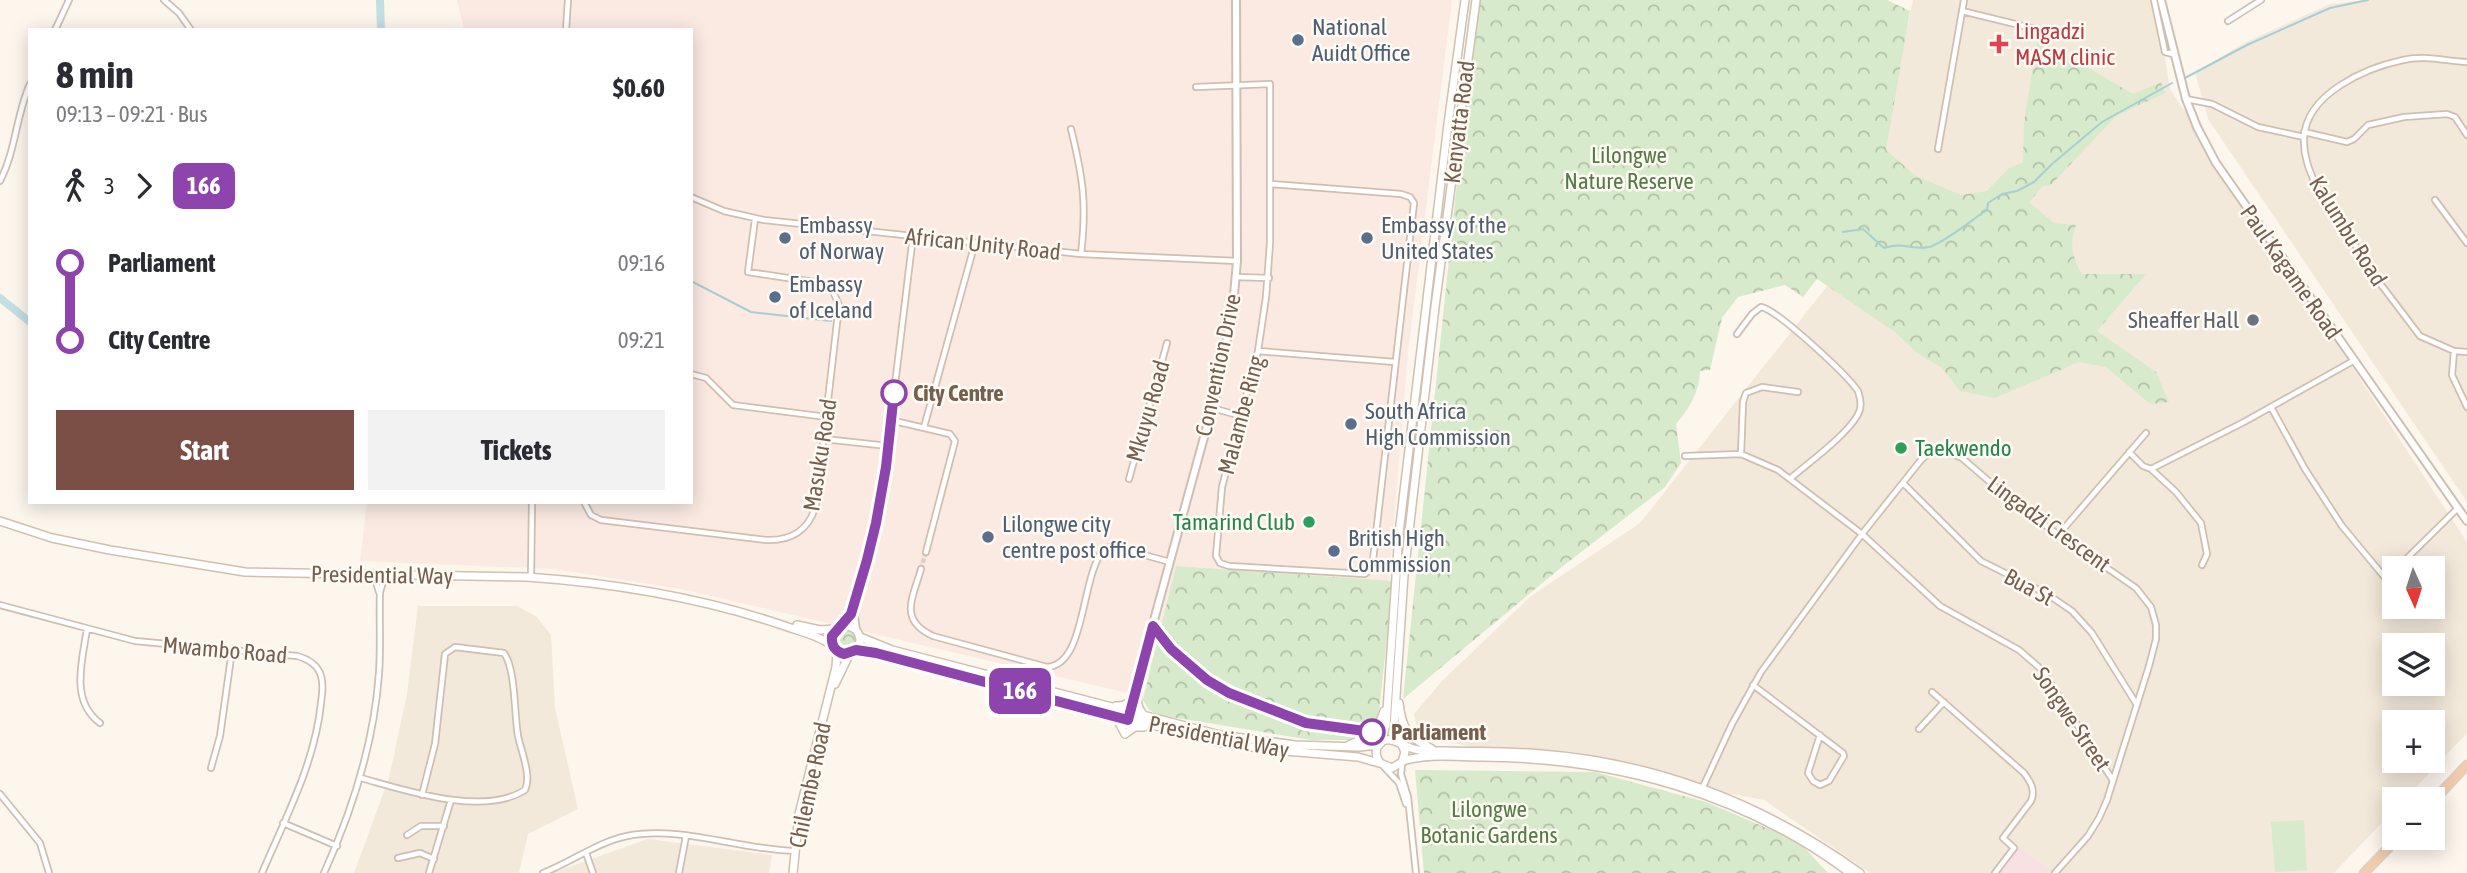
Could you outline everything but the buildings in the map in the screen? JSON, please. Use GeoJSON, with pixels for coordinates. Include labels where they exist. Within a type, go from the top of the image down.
{"type":"FeatureCollection","features":[{"type":"Feature","properties":{"kind":"highway"},"geometry":{"type":"LineString","coordinates":[[2445,788],[2467,765]]}},
{"type":"Feature","properties":{"kind":"highway"},"geometry":{"type":"LineString","coordinates":[[2364,873],[2386,850]]}},
{"type":"Feature","properties":{"kind":"main road","name":"Kenyatta Road"},"geometry":{"type":"LineString","coordinates":[[1380,744],[1386,730],[1399,533],[1449,111],[1465,0]]}},
{"type":"Feature","properties":{"kind":"main road","name":"Kenyatta Road"},"geometry":{"type":"LineString","coordinates":[[1401,744],[1394,726],[1404,575],[1435,307],[1476,0]]}},
{"type":"Feature","properties":{"kind":"main road","name":"Presidential Way"},"geometry":{"type":"LineString","coordinates":[[0,521],[52,538],[219,569],[264,573],[531,577],[667,595],[808,633],[834,648]]}},
{"type":"Feature","properties":{"kind":"main road","name":"Presidential Way"},"geometry":{"type":"LineString","coordinates":[[765,620],[820,630],[838,628]]}},
{"type":"Feature","properties":{"kind":"main road"},"geometry":{"type":"LineString","coordinates":[[848,626],[858,634],[853,652],[829,698],[837,660],[832,636],[838,628],[848,626]]}},
{"type":"Feature","properties":{"kind":"main road","name":"Presidential Way"},"geometry":{"type":"LineString","coordinates":[[858,634],[871,643],[892,650],[1061,694],[1199,737],[1257,748],[1357,757],[1392,768],[1402,762],[1429,758],[1530,758],[1623,770],[1703,794],[1747,812],[1808,843],[1850,873]]}},
{"type":"Feature","properties":{"kind":"main road"},"geometry":{"type":"LineString","coordinates":[[1149,638],[1137,701],[1141,713],[1151,718]]}},
{"type":"Feature","properties":{"kind":"main road"},"geometry":{"type":"LineString","coordinates":[[834,648],[844,654],[853,652]]}},
{"type":"Feature","properties":{"kind":"main road","name":"Presidential Way"},"geometry":{"type":"LineString","coordinates":[[853,652],[876,653],[1116,716],[1151,718],[1210,733],[1262,742],[1346,747],[1380,744],[1390,740],[1413,749],[1517,752],[1585,758],[1636,768],[1702,789],[1792,828],[1860,873]]}},
{"type":"Feature","properties":{"kind":"main road"},"geometry":{"type":"LineString","coordinates":[[1061,694],[1121,706],[1130,702],[1138,686]]}},
{"type":"Feature","properties":{"kind":"main road"},"geometry":{"type":"LineString","coordinates":[[1397,689],[1402,721],[1407,733],[1436,751]]}},
{"type":"Feature","properties":{"kind":"main road"},"geometry":{"type":"LineString","coordinates":[[1346,747],[1372,732],[1381,720],[1388,697]]}},
{"type":"Feature","properties":{"kind":"main road","name":"Chilembe Road"},"geometry":{"type":"LineString","coordinates":[[793,873],[799,814],[829,698]]}},
{"type":"Feature","properties":{"kind":"main road"},"geometry":{"type":"LineString","coordinates":[[1116,716],[1125,734],[1135,727],[1140,727],[1199,737]]}},
{"type":"Feature","properties":{"kind":"main road"},"geometry":{"type":"LineString","coordinates":[[1380,744],[1376,755],[1381,764]]}},
{"type":"Feature","properties":{"kind":"main road"},"geometry":{"type":"LineString","coordinates":[[1401,744],[1405,752],[1402,762]]}},
{"type":"Feature","properties":{"kind":"street"},"geometry":{"type":"LineString","coordinates":[[56,28],[69,0]]}},
{"type":"Feature","properties":{"kind":"street"},"geometry":{"type":"LineString","coordinates":[[164,0],[179,13],[190,28]]}},
{"type":"Feature","properties":{"kind":"street"},"geometry":{"type":"LineString","coordinates":[[566,28],[568,0]]}},
{"type":"Feature","properties":{"kind":"street","name":"Convention Drive"},"geometry":{"type":"LineString","coordinates":[[1129,716],[1212,408],[1229,334],[1237,261],[1236,0]]}},
{"type":"Feature","properties":{"kind":"street"},"geometry":{"type":"LineString","coordinates":[[1938,149],[1964,0]]}},
{"type":"Feature","properties":{"kind":"street"},"geometry":{"type":"LineString","coordinates":[[2154,0],[2165,52],[2173,54]]}},
{"type":"Feature","properties":{"kind":"street","name":"Paul Kagame Road"},"geometry":{"type":"LineString","coordinates":[[2161,0],[2186,99],[2197,127],[2217,163],[2467,521]]}},
{"type":"Feature","properties":{"kind":"street"},"geometry":{"type":"LineString","coordinates":[[2228,21],[2261,0]]}},
{"type":"Feature","properties":{"kind":"street"},"geometry":{"type":"LineString","coordinates":[[1962,11],[2052,33]]}},
{"type":"Feature","properties":{"kind":"street"},"geometry":{"type":"LineString","coordinates":[[2304,135],[2311,115],[2321,102],[2354,76],[2406,59],[2467,62]]}},
{"type":"Feature","properties":{"kind":"street","name":"Malambe Ring"},"geometry":{"type":"LineString","coordinates":[[1237,85],[1270,84],[1269,278],[1258,351],[1222,487],[1216,552],[1218,561],[1229,566],[1365,573],[1370,570],[1373,560],[1413,200],[1401,194],[1271,184]]}},
{"type":"Feature","properties":{"kind":"street"},"geometry":{"type":"LineString","coordinates":[[1196,88],[1237,85]]}},
{"type":"Feature","properties":{"kind":"street"},"geometry":{"type":"LineString","coordinates":[[0,181],[12,155],[20,112],[28,90]]}},
{"type":"Feature","properties":{"kind":"street"},"geometry":{"type":"LineString","coordinates":[[2186,99],[2207,103],[2258,127],[2347,142],[2368,125],[2404,117],[2447,114],[2455,117],[2467,135]]}},
{"type":"Feature","properties":{"kind":"street"},"geometry":{"type":"LineString","coordinates":[[1071,129],[1084,191],[1085,223],[1081,254]]}},
{"type":"Feature","properties":{"kind":"street","name":"Kalumbu Road"},"geometry":{"type":"LineString","coordinates":[[2304,135],[2305,157],[2316,185],[2382,286],[2420,336],[2455,351],[2467,352]]}},
{"type":"Feature","properties":{"kind":"street","name":"African Unity Road"},"geometry":{"type":"LineString","coordinates":[[693,198],[724,211],[755,219],[1081,254],[1237,261]]}},
{"type":"Feature","properties":{"kind":"street"},"geometry":{"type":"LineString","coordinates":[[2435,200],[2467,243]]}},
{"type":"Feature","properties":{"kind":"street","name":"Masuku Road"},"geometry":{"type":"LineString","coordinates":[[585,504],[591,515],[607,521],[766,540],[786,539],[801,531],[814,512],[827,416],[838,298],[831,287],[821,283],[748,272],[755,219]]}},
{"type":"Feature","properties":{"kind":"street"},"geometry":{"type":"LineString","coordinates":[[838,628],[851,614],[876,523],[913,236]]}},
{"type":"Feature","properties":{"kind":"street"},"geometry":{"type":"LineString","coordinates":[[924,427],[975,243]]}},
{"type":"Feature","properties":{"kind":"street"},"geometry":{"type":"LineString","coordinates":[[1236,277],[1269,278]]}},
{"type":"Feature","properties":{"kind":"street"},"geometry":{"type":"LineString","coordinates":[[1737,334],[1752,314],[1761,307],[1766,307],[1782,318],[1858,391],[1861,406],[1855,419],[1844,432],[1791,478]]}},
{"type":"Feature","properties":{"kind":"street","name":"Mkuyu Road"},"geometry":{"type":"LineString","coordinates":[[1129,479],[1167,343]]}},
{"type":"Feature","properties":{"kind":"street"},"geometry":{"type":"LineString","coordinates":[[1258,351],[1395,362]]}},
{"type":"Feature","properties":{"kind":"street"},"geometry":{"type":"LineString","coordinates":[[2455,351],[2452,375],[2467,407]]}},
{"type":"Feature","properties":{"kind":"street"},"geometry":{"type":"LineString","coordinates":[[2151,469],[2271,407],[2353,360]]}},
{"type":"Feature","properties":{"kind":"street"},"geometry":{"type":"LineString","coordinates":[[693,375],[706,378],[730,403],[738,407],[827,416]]}},
{"type":"Feature","properties":{"kind":"street"},"geometry":{"type":"LineString","coordinates":[[1685,456],[1741,454],[1743,402],[1746,393],[1762,387],[1798,392]]}},
{"type":"Feature","properties":{"kind":"street"},"geometry":{"type":"LineString","coordinates":[[2271,407],[2305,469],[2342,526],[2382,574]]}},
{"type":"Feature","properties":{"kind":"street"},"geometry":{"type":"LineString","coordinates":[[1212,408],[1241,416]]}},
{"type":"Feature","properties":{"kind":"street"},"geometry":{"type":"LineString","coordinates":[[890,420],[950,434],[955,441],[926,552]]}},
{"type":"Feature","properties":{"kind":"street"},"geometry":{"type":"LineString","coordinates":[[2059,534],[2146,433]]}},
{"type":"Feature","properties":{"kind":"street"},"geometry":{"type":"LineString","coordinates":[[824,439],[888,446]]}},
{"type":"Feature","properties":{"kind":"street","name":"Lingadzi Crescent"},"geometry":{"type":"LineString","coordinates":[[1702,789],[1753,685],[1862,534],[1921,460],[1928,454],[1945,451],[1962,458],[2021,508],[2124,578],[2151,607],[2156,625],[2156,639],[2137,705],[2113,780],[2095,825],[2057,871]]}},
{"type":"Feature","properties":{"kind":"street"},"geometry":{"type":"LineString","coordinates":[[2129,452],[2176,492],[2201,523],[2207,554],[2202,565]]}},
{"type":"Feature","properties":{"kind":"street","name":"Songwe Street"},"geometry":{"type":"LineString","coordinates":[[1741,454],[1769,464],[1791,478],[1862,534],[1940,606],[2019,650],[2034,662],[2042,670],[2113,780]]}},
{"type":"Feature","properties":{"kind":"street","name":"Bua St"},"geometry":{"type":"LineString","coordinates":[[1903,483],[1981,561],[2047,594],[2072,611],[2092,633],[2137,705]]}},
{"type":"Feature","properties":{"kind":"street"},"geometry":{"type":"LineString","coordinates":[[531,577],[532,504]]}},
{"type":"Feature","properties":{"kind":"street"},"geometry":{"type":"LineString","coordinates":[[2409,556],[2458,508]]}},
{"type":"Feature","properties":{"kind":"street"},"geometry":{"type":"LineString","coordinates":[[921,569],[910,611],[911,619],[918,628],[933,636],[1047,667],[1060,663],[1070,652],[1092,571],[1105,548],[1115,547],[1170,562]]}},
{"type":"Feature","properties":{"kind":"street"},"geometry":{"type":"LineString","coordinates":[[367,575],[376,582],[380,592]]}},
{"type":"Feature","properties":{"kind":"street"},"geometry":{"type":"LineString","coordinates":[[324,873],[337,846],[361,778],[375,711],[379,674],[380,592],[385,579],[394,575]]}},
{"type":"Feature","properties":{"kind":"street"},"geometry":{"type":"LineString","coordinates":[[858,594],[855,617],[858,634]]}},
{"type":"Feature","properties":{"kind":"street","name":"Mwambo Road"},"geometry":{"type":"LineString","coordinates":[[0,606],[146,642],[303,658],[312,662],[321,675],[323,690],[316,736],[307,765],[262,873]]}},
{"type":"Feature","properties":{"kind":"street"},"geometry":{"type":"LineString","coordinates":[[1153,626],[1171,649],[1207,680],[1229,693],[1306,723],[1372,732]]}},
{"type":"Feature","properties":{"kind":"street"},"geometry":{"type":"LineString","coordinates":[[88,629],[81,669],[81,693],[85,709],[100,723]]}},
{"type":"Feature","properties":{"kind":"street"},"geometry":{"type":"LineString","coordinates":[[361,778],[422,794],[452,800],[492,800],[518,794],[526,788],[510,672],[506,656],[501,652],[455,647],[444,654],[435,744],[422,794]]}},
{"type":"Feature","properties":{"kind":"street"},"geometry":{"type":"LineString","coordinates":[[211,768],[220,736],[232,650]]}},
{"type":"Feature","properties":{"kind":"street"},"geometry":{"type":"LineString","coordinates":[[1753,685],[1820,735],[1844,755],[1829,782],[1820,785],[1813,781],[1808,773],[1820,735]]}},
{"type":"Feature","properties":{"kind":"street"},"geometry":{"type":"LineString","coordinates":[[1932,692],[2024,773],[2033,791],[2031,801],[2003,838],[2014,848],[1996,873]]}},
{"type":"Feature","properties":{"kind":"street"},"geometry":{"type":"LineString","coordinates":[[1919,729],[1944,702]]}},
{"type":"Feature","properties":{"kind":"street"},"geometry":{"type":"LineString","coordinates":[[1402,762],[1401,774],[1408,797],[1416,873]]}},
{"type":"Feature","properties":{"kind":"street"},"geometry":{"type":"LineString","coordinates":[[1381,764],[1399,783],[1408,808]]}},
{"type":"Feature","properties":{"kind":"street"},"geometry":{"type":"LineString","coordinates":[[0,794],[40,843],[49,873]]}},
{"type":"Feature","properties":{"kind":"street"},"geometry":{"type":"LineString","coordinates":[[429,873],[452,800]]}},
{"type":"Feature","properties":{"kind":"street"},"geometry":{"type":"LineString","coordinates":[[0,807],[7,801]]}},
{"type":"Feature","properties":{"kind":"street"},"geometry":{"type":"LineString","coordinates":[[283,823],[337,846]]}},
{"type":"Feature","properties":{"kind":"street"},"geometry":{"type":"LineString","coordinates":[[407,835],[424,825],[444,826]]}},
{"type":"Feature","properties":{"kind":"street"},"geometry":{"type":"LineString","coordinates":[[543,873],[629,835],[687,836],[796,851]]}},
{"type":"Feature","properties":{"kind":"street"},"geometry":{"type":"LineString","coordinates":[[679,873],[687,836]]}},
{"type":"Feature","properties":{"kind":"street"},"geometry":{"type":"LineString","coordinates":[[398,858],[420,853],[434,859]]}},
{"type":"Feature","properties":{"kind":"street"},"geometry":{"type":"LineString","coordinates":[[586,853],[593,873]]}},
{"type":"Feature","properties":{"kind":"street"},"geometry":{"type":"LineString","coordinates":[[2057,871],[2065,873]]}},
{"type":"Feature","properties":{"kind":"shaded area","name":"City Centre"},"geometry":{"type":"Polygon","coordinates":[[[457,0],[1452,0],[1408,352],[1376,736],[1141,696],[681,589],[554,569],[360,561],[367,504],[693,504],[693,28],[464,28],[457,0]]]}},
{"type":"Feature","properties":{"kind":"shaded area"},"geometry":{"type":"Polygon","coordinates":[[[1913,0],[2156,0],[2170,89],[2467,542],[2467,733],[2445,756],[2445,710],[2382,710],[2382,773],[2429,773],[2416,787],[2382,787],[2382,823],[2334,873],[1870,873],[1764,800],[1419,737],[1414,714],[1442,681],[1531,596],[1640,523],[1839,271],[1881,153],[1913,0]]]}},
{"type":"Feature","properties":{"kind":"shaded area"},"geometry":{"type":"Polygon","coordinates":[[[2367,0],[2467,0],[2467,502],[2208,119],[2195,72],[2246,42],[2330,4],[2367,0]]]}},
{"type":"Feature","properties":{"kind":"shaded area"},"geometry":{"type":"Polygon","coordinates":[[[418,606],[517,606],[537,617],[551,635],[555,708],[578,809],[528,834],[519,873],[354,873],[389,778],[407,694],[418,606]]]}},
{"type":"Feature","properties":{"kind":"shaded area"},"geometry":{"type":"Polygon","coordinates":[[[648,839],[772,855],[769,873],[552,873],[648,839]]]}},
{"type":"Feature","properties":{"kind":"shaded area"},"geometry":{"type":"Polygon","coordinates":[[[2020,848],[2052,872],[2000,873],[2020,848]]]}},
{"type":"Feature","properties":{"kind":"green space","name":"Lilongwe Nature Reserve"},"geometry":{"type":"Polygon","coordinates":[[[1476,0],[1887,0],[1910,11],[1886,150],[1916,176],[1961,195],[1987,191],[2008,169],[2023,162],[2024,123],[2037,40],[2133,94],[2161,82],[2165,93],[2116,116],[2050,186],[2043,186],[2029,202],[2054,223],[2076,225],[2073,250],[2082,274],[2146,274],[2097,331],[2156,372],[2169,402],[2150,404],[2106,367],[2079,362],[1995,398],[1960,391],[1942,368],[1917,353],[1895,332],[1817,279],[1803,297],[1785,285],[1738,297],[1722,318],[1710,370],[1700,371],[1693,399],[1676,424],[1681,463],[1665,487],[1558,570],[1403,699],[1476,0]]]}},
{"type":"Feature","properties":{"kind":"green space"},"geometry":{"type":"Polygon","coordinates":[[[1176,566],[1393,581],[1376,740],[1311,740],[1159,715],[1149,710],[1143,700],[1176,566]]]}},
{"type":"Feature","properties":{"kind":"green space"},"geometry":{"type":"Polygon","coordinates":[[[846,630],[853,633],[856,640],[853,647],[846,650],[839,647],[836,640],[839,633],[846,630]]]}},
{"type":"Feature","properties":{"kind":"green space","name":"Lilongwe Botanic Gardens"},"geometry":{"type":"Polygon","coordinates":[[[1415,770],[1595,772],[1706,802],[1799,842],[1828,873],[1424,873],[1415,770]]]}},
{"type":"Feature","properties":{"kind":"green space"},"geometry":{"type":"Polygon","coordinates":[[[2304,820],[2307,870],[2275,872],[2271,822],[2304,820]]]}},
{"type":"Feature","properties":{"kind":"waterway"},"geometry":{"type":"LineString","coordinates":[[380,0],[381,28]]}},
{"type":"Feature","properties":{"kind":"waterway"},"geometry":{"type":"LineString","coordinates":[[2185,78],[2247,45],[2330,8],[2368,0]]}},
{"type":"Feature","properties":{"kind":"waterway"},"geometry":{"type":"LineString","coordinates":[[1843,232],[1863,229],[1884,248],[1897,245],[1923,248],[1936,244],[1987,210],[1988,203],[2002,194],[2017,191],[2034,182],[2102,122],[2172,83]]}},
{"type":"Feature","properties":{"kind":"waterway"},"geometry":{"type":"LineString","coordinates":[[693,282],[751,312],[831,321]]}},
{"type":"Feature","properties":{"kind":"waterway"},"geometry":{"type":"LineString","coordinates":[[0,298],[28,320]]}},
{"type":"Feature","properties":{"kind":"tunnel"},"geometry":{"type":"LineString","coordinates":[[921,569],[926,552]]}},
{"type":"Feature","properties":{"kind":"bus line","name":"166"},"geometry":{"type":"LineString","coordinates":[[894,393],[886,467],[876,523],[852,610],[832,636],[837,652],[844,654],[856,650],[876,653],[1128,720],[1153,626],[1166,645],[1194,666],[1213,685],[1229,693],[1306,723],[1372,732]]}},
{"type":"Feature","properties":{"kind":"place","name":"National Auidt Office"},"geometry":{"type":"Point","coordinates":[1298,40]}},
{"type":"Feature","properties":{"kind":"place","name":"Lingadzi MASM clinic"},"geometry":{"type":"Point","coordinates":[1999,44]}},
{"type":"Feature","properties":{"kind":"place","name":"Embassy of Norway"},"geometry":{"type":"Point","coordinates":[785,238]}},
{"type":"Feature","properties":{"kind":"place","name":"Embassy of the United States"},"geometry":{"type":"Point","coordinates":[1367,238]}},
{"type":"Feature","properties":{"kind":"place","name":"Embassy of Iceland"},"geometry":{"type":"Point","coordinates":[775,297]}},
{"type":"Feature","properties":{"kind":"place","name":"Sheaffer Hall"},"geometry":{"type":"Point","coordinates":[2253,320]}},
{"type":"Feature","properties":{"kind":"place","name":"City Centre"},"geometry":{"type":"Point","coordinates":[894,393]}},
{"type":"Feature","properties":{"kind":"place","name":"South Africa High Commission"},"geometry":{"type":"Point","coordinates":[1351,424]}},
{"type":"Feature","properties":{"kind":"place","name":"Taekwendo"},"geometry":{"type":"Point","coordinates":[1901,448]}},
{"type":"Feature","properties":{"kind":"place","name":"Tamarind Club"},"geometry":{"type":"Point","coordinates":[1309,522]}},
{"type":"Feature","properties":{"kind":"place","name":"Lilongwe city centre post office"},"geometry":{"type":"Point","coordinates":[988,537]}},
{"type":"Feature","properties":{"kind":"place","name":"British High Commission"},"geometry":{"type":"Point","coordinates":[1334,551]}},
{"type":"Feature","properties":{"kind":"place","name":"Parliament"},"geometry":{"type":"Point","coordinates":[1372,732]}}]}
